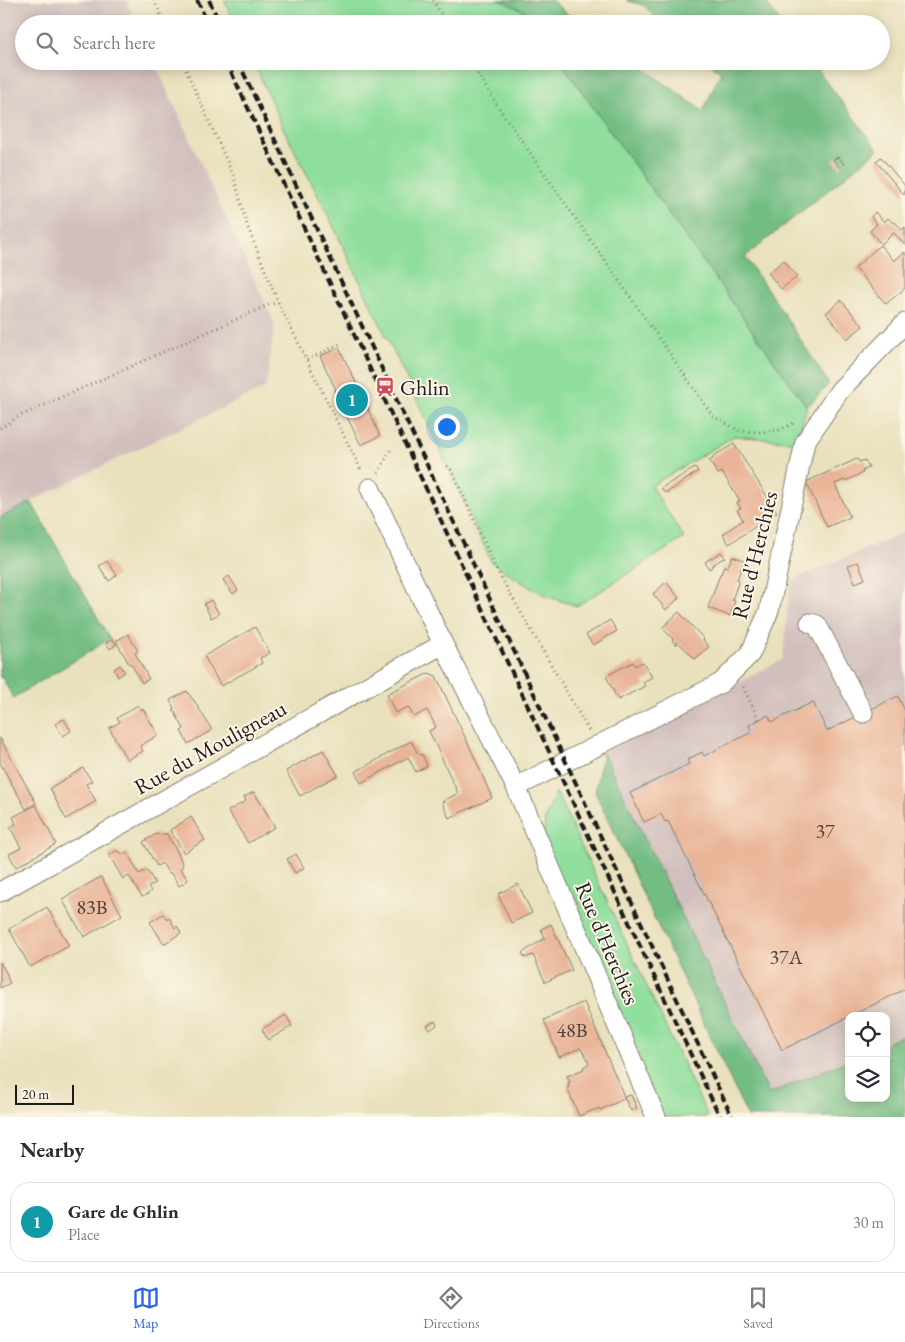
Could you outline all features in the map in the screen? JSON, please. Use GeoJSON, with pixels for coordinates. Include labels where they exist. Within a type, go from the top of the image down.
{"type":"FeatureCollection","features":[{"type":"Feature","properties":{"kind":"street","name":"Rue d'Herchies"},"geometry":{"type":"LineString","coordinates":[[516,786],[721,683],[750,654],[769,611],[804,442],[840,390],[905,323]]}},
{"type":"Feature","properties":{"kind":"street","name":"Rue d'Herchies"},"geometry":{"type":"LineString","coordinates":[[370,488],[443,644],[516,786],[656,1117]]}},
{"type":"Feature","properties":{"kind":"street"},"geometry":{"type":"LineString","coordinates":[[810,623],[817,625],[863,713]]}},
{"type":"Feature","properties":{"kind":"street","name":"Rue du Mouligneau"},"geometry":{"type":"LineString","coordinates":[[0,892],[443,644]]}},
{"type":"Feature","properties":{"kind":"path"},"geometry":{"type":"LineString","coordinates":[[154,0],[161,15]]}},
{"type":"Feature","properties":{"kind":"path"},"geometry":{"type":"LineString","coordinates":[[433,0],[442,15]]}},
{"type":"Feature","properties":{"kind":"path"},"geometry":{"type":"LineString","coordinates":[[186,70],[234,177],[246,225],[278,302],[370,488]]}},
{"type":"Feature","properties":{"kind":"path"},"geometry":{"type":"LineString","coordinates":[[476,70],[502,111],[713,416],[740,431],[761,432],[780,430],[797,421]]}},
{"type":"Feature","properties":{"kind":"path"},"geometry":{"type":"LineString","coordinates":[[0,428],[20,416],[278,302]]}},
{"type":"Feature","properties":{"kind":"path"},"geometry":{"type":"LineString","coordinates":[[307,360],[342,343]]}},
{"type":"Feature","properties":{"kind":"path"},"geometry":{"type":"LineString","coordinates":[[370,488],[391,449]]}},
{"type":"Feature","properties":{"kind":"path"},"geometry":{"type":"LineString","coordinates":[[447,466],[453,472],[496,569],[597,745]]}},
{"type":"Feature","properties":{"kind":"path"},"geometry":{"type":"LineString","coordinates":[[748,696],[759,720]]}},
{"type":"Feature","properties":{"kind":"shaded area"},"geometry":{"type":"Polygon","coordinates":[[[0,0],[126,0],[133,15],[15,15],[15,70],[158,70],[275,325],[266,387],[69,482],[0,518],[0,0]]]}},
{"type":"Feature","properties":{"kind":"shaded area"},"geometry":{"type":"Polygon","coordinates":[[[905,532],[905,1035],[890,1041],[890,1012],[845,1012],[845,1062],[769,1095],[603,753],[783,659],[790,581],[905,532]]]}},
{"type":"Feature","properties":{"kind":"green space"},"geometry":{"type":"Polygon","coordinates":[[[224,0],[500,0],[524,11],[527,15],[231,15],[224,0]]]}},
{"type":"Feature","properties":{"kind":"green space"},"geometry":{"type":"Polygon","coordinates":[[[500,0],[551,0],[568,15],[527,15],[524,11],[500,0]]]}},
{"type":"Feature","properties":{"kind":"green space"},"geometry":{"type":"Polygon","coordinates":[[[626,0],[764,0],[775,15],[654,15],[645,6],[626,0]]]}},
{"type":"Feature","properties":{"kind":"green space"},"geometry":{"type":"Polygon","coordinates":[[[257,70],[566,70],[807,407],[796,442],[734,436],[651,486],[684,538],[577,606],[549,597],[531,588],[491,562],[423,413],[328,215],[284,130],[257,70]]]}},
{"type":"Feature","properties":{"kind":"green space"},"geometry":{"type":"Polygon","coordinates":[[[566,70],[646,70],[703,111],[721,72],[718,70],[818,70],[878,150],[745,257],[829,384],[807,407],[566,70]]]}},
{"type":"Feature","properties":{"kind":"green space"},"geometry":{"type":"Polygon","coordinates":[[[31,502],[110,639],[13,698],[2,677],[0,678],[0,518],[31,502]]]}},
{"type":"Feature","properties":{"kind":"green space"},"geometry":{"type":"Polygon","coordinates":[[[603,753],[769,1094],[845,1062],[845,1102],[890,1102],[890,1041],[905,1035],[905,1117],[748,1117],[595,792],[603,753]]]}},
{"type":"Feature","properties":{"kind":"green space"},"geometry":{"type":"Polygon","coordinates":[[[556,792],[708,1117],[656,1117],[543,851],[545,819],[556,792]]]}},
{"type":"Feature","properties":{"kind":"building"},"geometry":{"type":"Polygon","coordinates":[[[838,157],[844,164],[840,168],[833,160],[838,157]]]}},
{"type":"Feature","properties":{"kind":"building"},"geometry":{"type":"Polygon","coordinates":[[[881,157],[905,186],[904,195],[876,161],[881,157]]]}},
{"type":"Feature","properties":{"kind":"building"},"geometry":{"type":"Polygon","coordinates":[[[875,212],[884,222],[888,218],[893,223],[895,222],[902,230],[905,227],[905,245],[894,233],[881,244],[870,231],[877,224],[871,217],[875,212]]]}},
{"type":"Feature","properties":{"kind":"building"},"geometry":{"type":"Polygon","coordinates":[[[880,245],[894,261],[905,252],[905,288],[886,304],[855,268],[880,245]]]}},
{"type":"Feature","properties":{"kind":"building"},"geometry":{"type":"Polygon","coordinates":[[[784,260],[797,277],[781,289],[768,273],[784,260]]]}},
{"type":"Feature","properties":{"kind":"building"},"geometry":{"type":"Polygon","coordinates":[[[841,300],[863,326],[847,339],[826,313],[841,300]]]}},
{"type":"Feature","properties":{"kind":"building"},"geometry":{"type":"Polygon","coordinates":[[[339,348],[380,436],[361,445],[334,391],[336,390],[320,356],[339,348]]]}},
{"type":"Feature","properties":{"kind":"building"},"geometry":{"type":"Polygon","coordinates":[[[734,444],[777,512],[729,544],[723,534],[743,520],[737,510],[741,508],[737,503],[740,501],[722,472],[718,474],[709,461],[713,459],[712,457],[734,444]]]}},
{"type":"Feature","properties":{"kind":"building"},"geometry":{"type":"Polygon","coordinates":[[[857,459],[859,462],[865,460],[869,468],[862,471],[863,473],[835,484],[850,517],[827,527],[806,482],[857,459]]]}},
{"type":"Feature","properties":{"kind":"building"},"geometry":{"type":"Polygon","coordinates":[[[695,468],[698,471],[676,487],[665,493],[661,488],[695,468]]]}},
{"type":"Feature","properties":{"kind":"building"},"geometry":{"type":"Polygon","coordinates":[[[721,552],[725,557],[709,569],[705,562],[721,552]]]}},
{"type":"Feature","properties":{"kind":"building"},"geometry":{"type":"Polygon","coordinates":[[[732,556],[744,560],[732,600],[735,601],[730,616],[708,608],[720,574],[724,566],[728,567],[732,556]]]}},
{"type":"Feature","properties":{"kind":"building"},"geometry":{"type":"Polygon","coordinates":[[[107,561],[117,575],[109,581],[99,566],[107,561]]]}},
{"type":"Feature","properties":{"kind":"building"},"geometry":{"type":"Polygon","coordinates":[[[858,562],[865,579],[855,583],[848,565],[858,562]]]}},
{"type":"Feature","properties":{"kind":"building"},"geometry":{"type":"Polygon","coordinates":[[[229,576],[238,590],[233,594],[223,580],[229,576]]]}},
{"type":"Feature","properties":{"kind":"building"},"geometry":{"type":"Polygon","coordinates":[[[666,582],[679,598],[666,610],[653,594],[666,582]]]}},
{"type":"Feature","properties":{"kind":"building"},"geometry":{"type":"Polygon","coordinates":[[[211,600],[219,614],[211,618],[204,604],[211,600]]]}},
{"type":"Feature","properties":{"kind":"building"},"geometry":{"type":"Polygon","coordinates":[[[679,612],[709,647],[695,659],[678,642],[676,645],[662,628],[679,612]]]}},
{"type":"Feature","properties":{"kind":"building"},"geometry":{"type":"Polygon","coordinates":[[[610,620],[617,631],[593,645],[586,635],[610,620]]]}},
{"type":"Feature","properties":{"kind":"building"},"geometry":{"type":"Polygon","coordinates":[[[255,627],[270,653],[260,658],[262,663],[221,686],[204,656],[255,627]]]}},
{"type":"Feature","properties":{"kind":"building"},"geometry":{"type":"Polygon","coordinates":[[[128,634],[138,651],[135,653],[149,679],[142,683],[116,641],[128,634]]]}},
{"type":"Feature","properties":{"kind":"building"},"geometry":{"type":"Polygon","coordinates":[[[113,639],[116,645],[110,649],[106,643],[113,639]]]}},
{"type":"Feature","properties":{"kind":"building"},"geometry":{"type":"Polygon","coordinates":[[[633,662],[635,666],[643,662],[652,677],[643,682],[645,686],[618,700],[606,676],[633,662]]]}},
{"type":"Feature","properties":{"kind":"building"},"geometry":{"type":"Polygon","coordinates":[[[120,665],[125,672],[118,677],[114,669],[120,665]]]}},
{"type":"Feature","properties":{"kind":"building"},"geometry":{"type":"Polygon","coordinates":[[[429,673],[436,676],[492,798],[449,818],[442,802],[458,793],[429,731],[436,727],[432,719],[427,710],[414,717],[408,707],[395,713],[387,694],[429,673]]]}},
{"type":"Feature","properties":{"kind":"building"},"geometry":{"type":"Polygon","coordinates":[[[187,691],[212,730],[188,744],[181,731],[184,729],[170,700],[187,691]]]}},
{"type":"Feature","properties":{"kind":"building"},"geometry":{"type":"Polygon","coordinates":[[[898,696],[905,711],[905,989],[859,1012],[845,1012],[845,1019],[782,1050],[668,821],[665,822],[661,814],[644,822],[630,793],[689,764],[687,760],[702,752],[704,756],[752,732],[749,725],[768,715],[772,722],[813,702],[827,731],[898,696]]]}},
{"type":"Feature","properties":{"kind":"building"},"geometry":{"type":"Polygon","coordinates":[[[138,705],[141,710],[143,709],[158,735],[140,746],[143,751],[127,760],[109,728],[120,722],[117,718],[138,705]]]}},
{"type":"Feature","properties":{"kind":"building"},"geometry":{"type":"Polygon","coordinates":[[[64,719],[71,731],[63,736],[55,724],[64,719]]]}},
{"type":"Feature","properties":{"kind":"building"},"geometry":{"type":"Polygon","coordinates":[[[0,738],[36,803],[26,809],[0,763],[0,738]]]}},
{"type":"Feature","properties":{"kind":"building"},"geometry":{"type":"Polygon","coordinates":[[[411,741],[417,752],[420,755],[422,754],[427,766],[416,772],[408,757],[361,783],[355,772],[411,741]]]}},
{"type":"Feature","properties":{"kind":"building"},"geometry":{"type":"Polygon","coordinates":[[[323,750],[338,775],[300,796],[286,771],[323,750]]]}},
{"type":"Feature","properties":{"kind":"building"},"geometry":{"type":"Polygon","coordinates":[[[83,768],[92,781],[86,784],[96,801],[66,819],[50,788],[83,768]]]}},
{"type":"Feature","properties":{"kind":"building"},"geometry":{"type":"Polygon","coordinates":[[[254,792],[275,827],[248,843],[228,811],[246,801],[244,797],[254,792]]]}},
{"type":"Feature","properties":{"kind":"building"},"geometry":{"type":"Polygon","coordinates":[[[36,805],[56,844],[16,867],[9,854],[21,848],[10,827],[16,824],[13,817],[36,805]]]}},
{"type":"Feature","properties":{"kind":"building"},"geometry":{"type":"Polygon","coordinates":[[[191,817],[205,840],[184,853],[170,830],[191,817]]]}},
{"type":"Feature","properties":{"kind":"building"},"geometry":{"type":"Polygon","coordinates":[[[166,833],[178,853],[183,866],[180,868],[188,880],[179,886],[162,863],[157,866],[143,842],[156,834],[162,835],[166,833]]]}},
{"type":"Feature","properties":{"kind":"building"},"geometry":{"type":"Polygon","coordinates":[[[116,851],[122,855],[127,852],[139,874],[147,870],[155,883],[148,887],[151,891],[148,894],[142,897],[129,876],[123,879],[109,855],[116,851]]]}},
{"type":"Feature","properties":{"kind":"building"},"geometry":{"type":"Polygon","coordinates":[[[296,854],[304,868],[295,873],[287,859],[296,854]]]}},
{"type":"Feature","properties":{"kind":"building"},"geometry":{"type":"Polygon","coordinates":[[[101,877],[122,915],[84,937],[62,899],[101,877]]]}},
{"type":"Feature","properties":{"kind":"building"},"geometry":{"type":"Polygon","coordinates":[[[518,884],[532,913],[511,923],[498,894],[518,884]]]}},
{"type":"Feature","properties":{"kind":"building"},"geometry":{"type":"Polygon","coordinates":[[[47,907],[69,946],[30,967],[9,929],[47,907]]]}},
{"type":"Feature","properties":{"kind":"building"},"geometry":{"type":"Polygon","coordinates":[[[163,914],[167,919],[169,917],[175,928],[177,926],[181,933],[164,944],[150,922],[163,914]]]}},
{"type":"Feature","properties":{"kind":"building"},"geometry":{"type":"Polygon","coordinates":[[[551,924],[572,970],[545,982],[533,955],[525,958],[522,953],[545,938],[541,929],[551,924]]]}},
{"type":"Feature","properties":{"kind":"building"},"geometry":{"type":"Polygon","coordinates":[[[0,962],[10,983],[0,988],[0,962]]]}},
{"type":"Feature","properties":{"kind":"building"},"geometry":{"type":"Polygon","coordinates":[[[584,1002],[624,1099],[600,1110],[599,1108],[579,1116],[567,1088],[570,1082],[567,1076],[584,1069],[583,1067],[589,1064],[580,1048],[559,1057],[544,1020],[584,1002]]]}},
{"type":"Feature","properties":{"kind":"building"},"geometry":{"type":"Polygon","coordinates":[[[286,1015],[292,1026],[268,1040],[262,1029],[286,1015]]]}},
{"type":"Feature","properties":{"kind":"building"},"geometry":{"type":"Polygon","coordinates":[[[435,1021],[437,1025],[430,1030],[427,1026],[435,1021]]]}},
{"type":"Feature","properties":{"kind":"building"},"geometry":{"type":"Polygon","coordinates":[[[631,1095],[637,1108],[631,1111],[624,1097],[631,1095]]]}},
{"type":"Feature","properties":{"kind":"railway"},"geometry":{"type":"LineString","coordinates":[[197,0],[204,15]]}},
{"type":"Feature","properties":{"kind":"railway"},"geometry":{"type":"LineString","coordinates":[[209,0],[216,15]]}},
{"type":"Feature","properties":{"kind":"railway"},"geometry":{"type":"LineString","coordinates":[[230,70],[720,1117]]}},
{"type":"Feature","properties":{"kind":"railway"},"geometry":{"type":"LineString","coordinates":[[242,70],[732,1117]]}},
{"type":"Feature","properties":{"kind":"place","name":"Ghlin"},"geometry":{"type":"Point","coordinates":[385,387]}},
{"type":"Feature","properties":{"kind":"place","name":"Gare de Ghlin"},"geometry":{"type":"Point","coordinates":[352,400]}}]}
